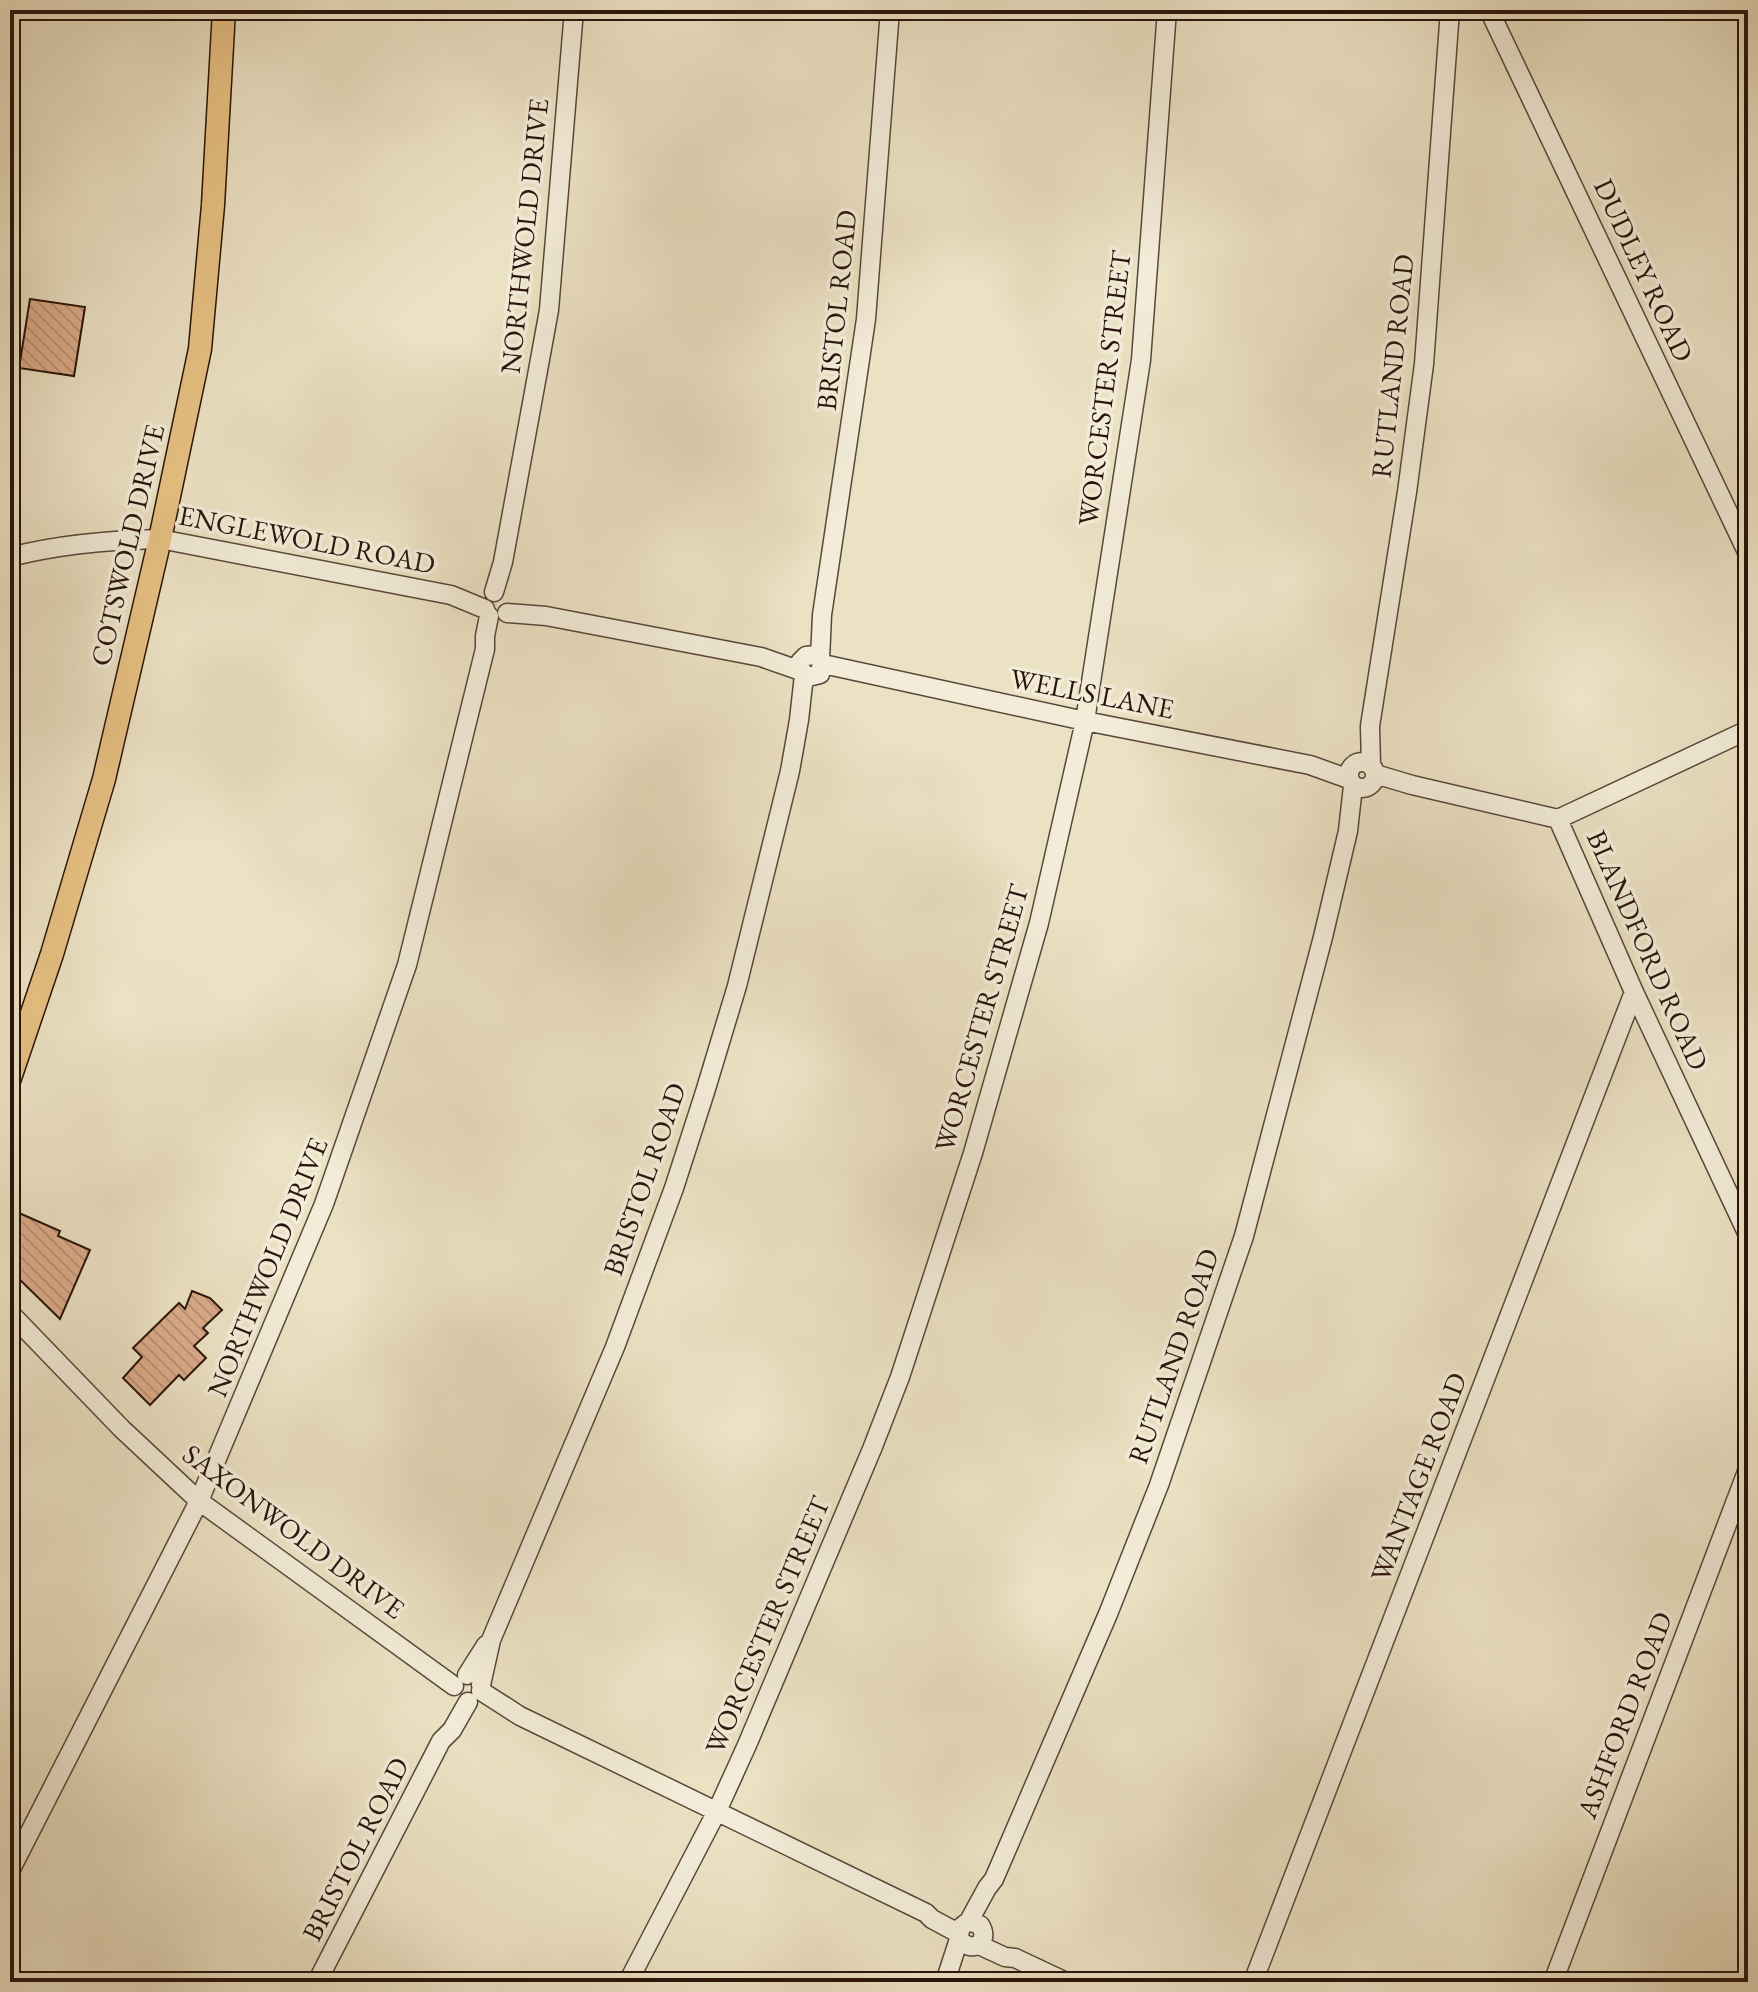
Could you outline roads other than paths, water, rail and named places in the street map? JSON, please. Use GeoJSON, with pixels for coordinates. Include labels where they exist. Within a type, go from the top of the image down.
{"type":"FeatureCollection","features":[{"type":"Feature","properties":{"kind":"main road","name":"COTSWOLD DRIVE"},"geometry":{"type":"LineString","coordinates":[[10,1078],[87,841],[160,539],[200,349],[213,205],[224,10]]}},
{"type":"Feature","properties":{"kind":"street","name":"NORTHWOLD DRIVE"},"geometry":{"type":"LineString","coordinates":[[10,1871],[199,1501],[308,1247],[383,1040],[426,894],[485,649],[485,636],[497,605],[549,310],[574,10]]}},
{"type":"Feature","properties":{"kind":"street","name":"BRISTOL ROAD"},"geometry":{"type":"LineString","coordinates":[[317,1982],[441,1741],[444,1724],[468,1689],[491,1640],[615,1347],[674,1188],[737,986],[790,771],[812,666],[816,629],[822,615],[866,319],[890,10]]}},
{"type":"Feature","properties":{"kind":"street","name":"WORCESTER STREET"},"geometry":{"type":"LineString","coordinates":[[628,1982],[717,1811],[818,1583],[900,1377],[973,1153],[1030,954],[1085,721],[1141,360],[1167,10]]}},
{"type":"Feature","properties":{"kind":"street","name":"RUTLAND ROAD"},"geometry":{"type":"LineString","coordinates":[[946,1981],[955,1973],[1108,1614],[1159,1485],[1244,1236],[1323,937],[1362,776],[1407,492],[1424,364],[1450,10]]}},
{"type":"Feature","properties":{"kind":"street","name":"DUDLEY ROAD"},"geometry":{"type":"LineString","coordinates":[[1489,10],[1748,554]]}},
{"type":"Feature","properties":{"kind":"street","name":"ENGLEWOLD ROAD"},"geometry":{"type":"LineString","coordinates":[[10,557],[51,547],[160,539],[451,595],[465,594],[546,616],[812,666]]}},
{"type":"Feature","properties":{"kind":"street","name":"WELLS LANE"},"geometry":{"type":"LineString","coordinates":[[812,666],[1412,785],[1558,819]]}},
{"type":"Feature","properties":{"kind":"street"},"geometry":{"type":"LineString","coordinates":[[1558,819],[1748,730]]}},
{"type":"Feature","properties":{"kind":"street","name":"BLANDFORD ROAD"},"geometry":{"type":"LineString","coordinates":[[1558,819],[1634,992],[1748,1235]]}},
{"type":"Feature","properties":{"kind":"street","name":"WANTAGE ROAD"},"geometry":{"type":"LineString","coordinates":[[1253,1982],[1634,992]]}},
{"type":"Feature","properties":{"kind":"street","name":"SAXONWOLD DRIVE"},"geometry":{"type":"LineString","coordinates":[[10,1313],[122,1429],[199,1501],[412,1655],[424,1667],[468,1689],[504,1714],[520,1716],[926,1913],[932,1919],[971,1934],[1005,1957],[1015,1958],[1066,1982]]}},
{"type":"Feature","properties":{"kind":"street","name":"ASHFORD ROAD"},"geometry":{"type":"LineString","coordinates":[[1553,1982],[1748,1469]]}}]}
